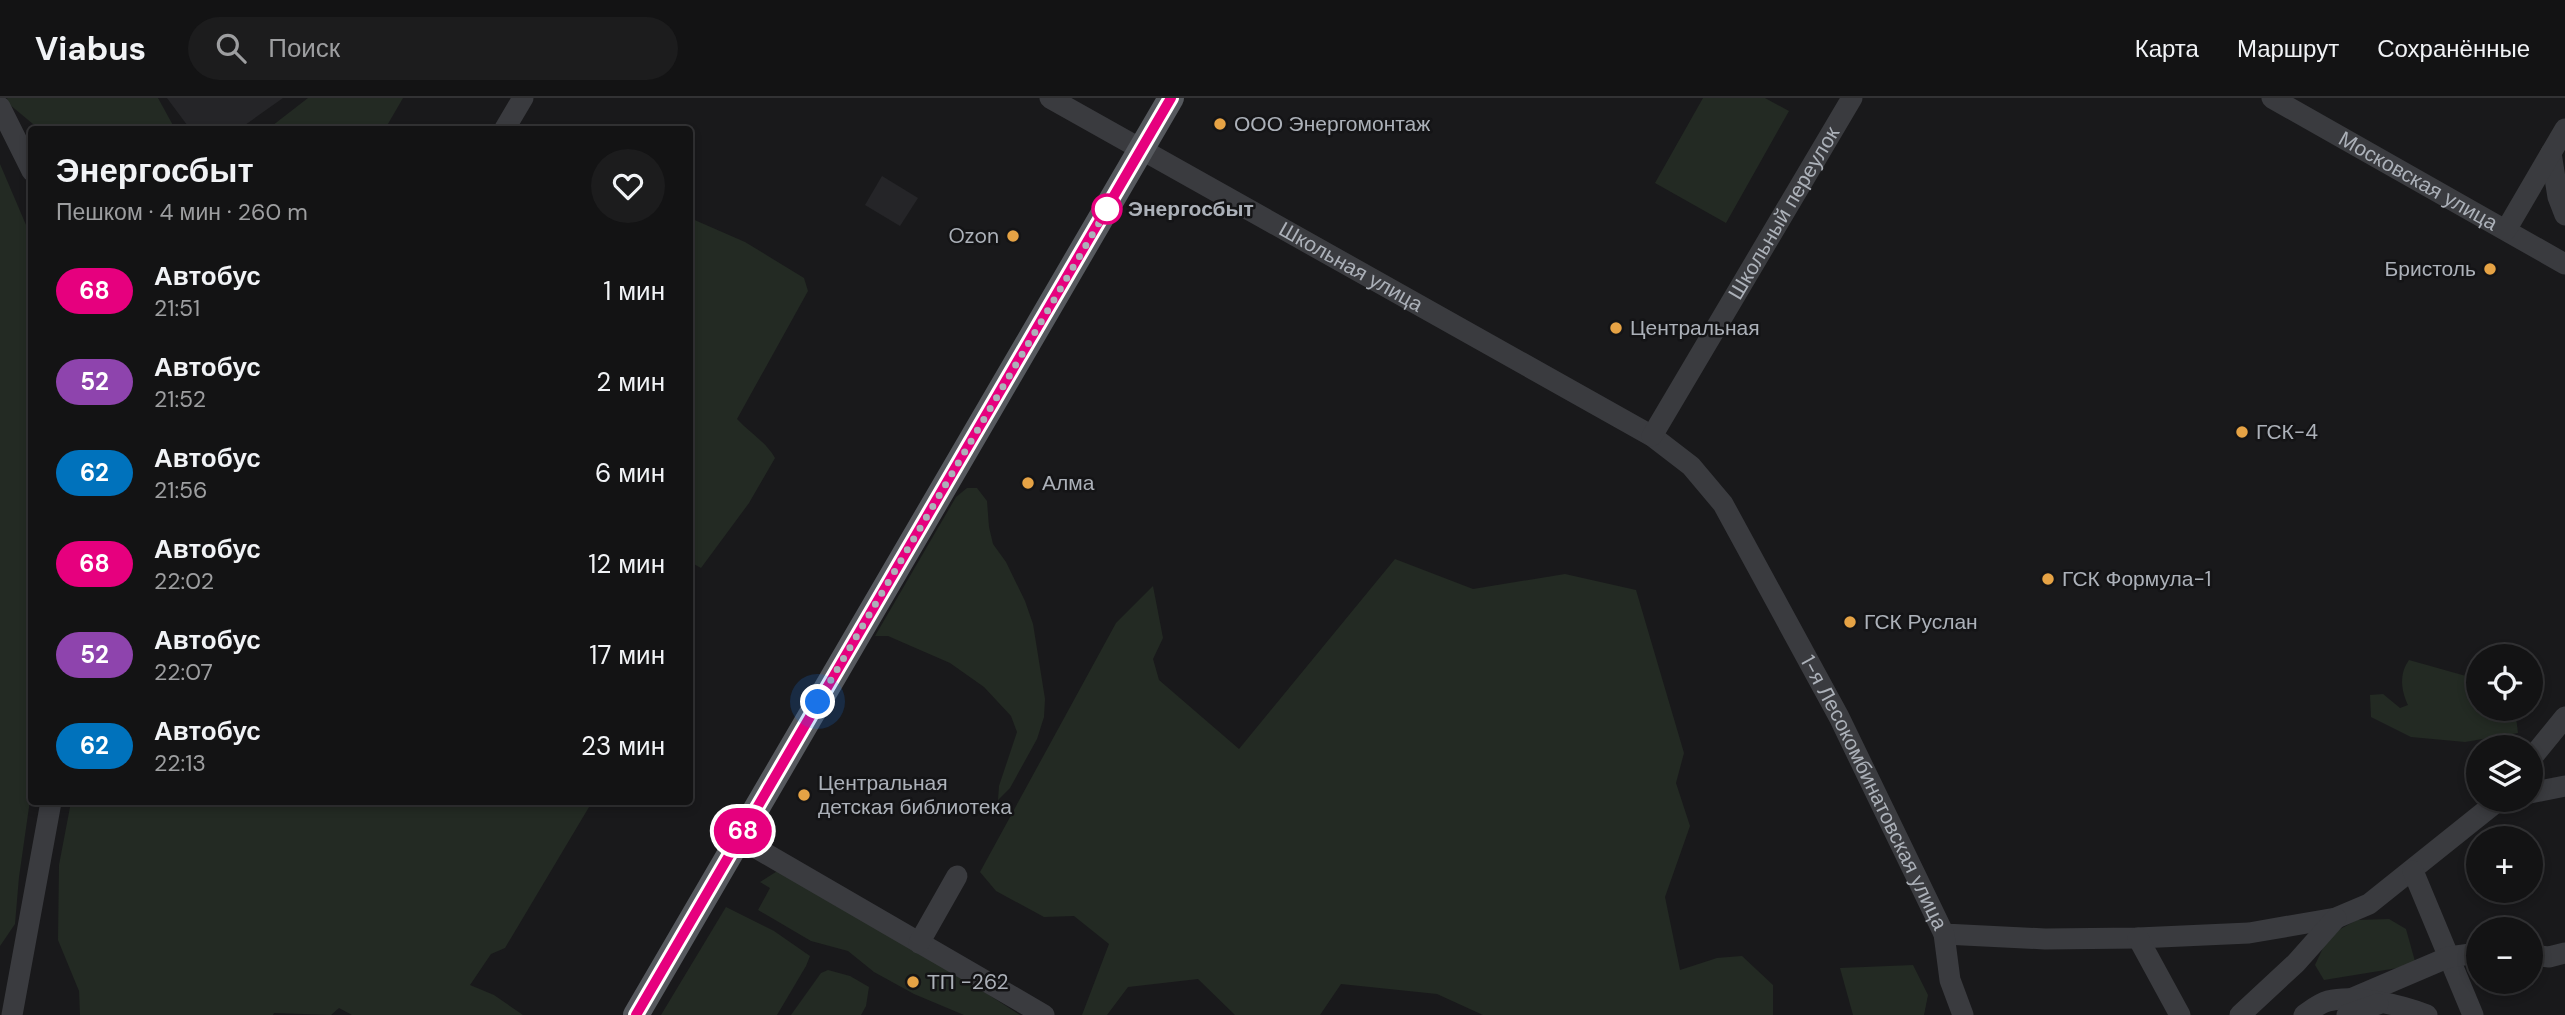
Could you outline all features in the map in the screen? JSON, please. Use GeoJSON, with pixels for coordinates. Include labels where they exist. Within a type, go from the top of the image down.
{"type":"FeatureCollection","features":[{"type":"Feature","properties":{"kind":"main road"},"geometry":{"type":"LineString","coordinates":[[636,1015],[1171,98]]}},
{"type":"Feature","properties":{"kind":"street"},"geometry":{"type":"LineString","coordinates":[[506,126],[523,98]]}},
{"type":"Feature","properties":{"kind":"street","name":"Школьная улица"},"geometry":{"type":"LineString","coordinates":[[1050,98],[1652,436]]}},
{"type":"Feature","properties":{"kind":"street","name":"Школьный переулок"},"geometry":{"type":"LineString","coordinates":[[1652,436],[1852,98]]}},
{"type":"Feature","properties":{"kind":"street","name":"Московская улица"},"geometry":{"type":"LineString","coordinates":[[2272,98],[2565,264]]}},
{"type":"Feature","properties":{"kind":"street"},"geometry":{"type":"LineString","coordinates":[[0,107],[28,163]]}},
{"type":"Feature","properties":{"kind":"street"},"geometry":{"type":"LineString","coordinates":[[2506,230],[2565,129]]}},
{"type":"Feature","properties":{"kind":"street"},"geometry":{"type":"LineString","coordinates":[[2551,153],[2558,197],[2565,215]]}},
{"type":"Feature","properties":{"kind":"street","name":"1-я Лесокомбинатовская улица"},"geometry":{"type":"LineString","coordinates":[[1652,436],[1691,466],[1723,504],[1839,717],[1944,934],[2045,939],[2138,938],[2249,933],[2336,918]]}},
{"type":"Feature","properties":{"kind":"street"},"geometry":{"type":"LineString","coordinates":[[2543,744],[2565,717]]}},
{"type":"Feature","properties":{"kind":"street"},"geometry":{"type":"LineString","coordinates":[[2543,790],[2565,786]]}},
{"type":"Feature","properties":{"kind":"street"},"geometry":{"type":"LineString","coordinates":[[12,1015],[50,805]]}},
{"type":"Feature","properties":{"kind":"street"},"geometry":{"type":"LineString","coordinates":[[2240,1015],[2296,963],[2336,918],[2369,904],[2484,812]]}},
{"type":"Feature","properties":{"kind":"street"},"geometry":{"type":"LineString","coordinates":[[739,838],[1044,1015]]}},
{"type":"Feature","properties":{"kind":"street"},"geometry":{"type":"LineString","coordinates":[[2413,871],[2473,1015]]}},
{"type":"Feature","properties":{"kind":"street"},"geometry":{"type":"LineString","coordinates":[[919,943],[957,876]]}},
{"type":"Feature","properties":{"kind":"street"},"geometry":{"type":"LineString","coordinates":[[1944,934],[1950,980],[1963,1015]]}},
{"type":"Feature","properties":{"kind":"street"},"geometry":{"type":"LineString","coordinates":[[2138,938],[2180,1015]]}},
{"type":"Feature","properties":{"kind":"street"},"geometry":{"type":"LineString","coordinates":[[2543,956],[2565,953]]}},
{"type":"Feature","properties":{"kind":"street"},"geometry":{"type":"LineString","coordinates":[[2350,1007],[2449,957],[2466,955]]}},
{"type":"Feature","properties":{"kind":"street"},"geometry":{"type":"LineString","coordinates":[[2304,1015],[2326,1001],[2350,1007],[2380,1004],[2427,1015]]}},
{"type":"Feature","properties":{"kind":"shaded area"},"geometry":{"type":"Polygon","coordinates":[[[7,98],[158,98],[173,126],[35,126],[9,104],[7,98]]]}},
{"type":"Feature","properties":{"kind":"shaded area"},"geometry":{"type":"Polygon","coordinates":[[[167,98],[283,98],[244,126],[188,126],[167,98]]]}},
{"type":"Feature","properties":{"kind":"shaded area"},"geometry":{"type":"Polygon","coordinates":[[[308,98],[403,98],[387,126],[272,126],[308,98]]]}},
{"type":"Feature","properties":{"kind":"shaded area"},"geometry":{"type":"Polygon","coordinates":[[[1703,98],[1765,98],[1789,111],[1726,223],[1655,183],[1703,98]]]}},
{"type":"Feature","properties":{"kind":"shaded area"},"geometry":{"type":"Polygon","coordinates":[[[0,164],[28,230],[29,805],[15,924],[0,946],[0,164]]]}},
{"type":"Feature","properties":{"kind":"shaded area"},"geometry":{"type":"Polygon","coordinates":[[[882,176],[918,198],[900,226],[865,205],[882,176]]]}},
{"type":"Feature","properties":{"kind":"shaded area"},"geometry":{"type":"Polygon","coordinates":[[[693,219],[745,242],[804,278],[808,291],[737,419],[775,458],[749,503],[701,568],[693,564],[693,219]]]}},
{"type":"Feature","properties":{"kind":"shaded area"},"geometry":{"type":"Polygon","coordinates":[[[967,488],[977,488],[987,501],[993,544],[1006,562],[1025,601],[1033,624],[1045,699],[1044,717],[1037,739],[1010,788],[998,800],[999,786],[1017,732],[1011,716],[984,687],[950,663],[888,636],[875,636],[956,497],[967,488]]]}},
{"type":"Feature","properties":{"kind":"shaded area"},"geometry":{"type":"Polygon","coordinates":[[[1395,559],[1473,589],[1565,574],[1636,590],[1684,753],[1676,783],[1690,826],[1665,897],[1680,970],[1717,958],[1742,956],[1773,985],[1773,1015],[1483,1015],[1437,994],[1341,984],[1320,1015],[1235,1015],[1198,979],[1128,987],[1107,1015],[1082,1015],[1109,944],[1074,916],[1044,917],[996,891],[980,872],[1116,623],[1153,586],[1163,638],[1153,659],[1159,680],[1239,749],[1395,559]]]}},
{"type":"Feature","properties":{"kind":"shaded area"},"geometry":{"type":"Polygon","coordinates":[[[2409,660],[2466,676],[2466,721],[2516,721],[2518,733],[2466,735],[2465,742],[2411,737],[2371,717],[2370,695],[2383,694],[2400,708],[2408,705],[2402,682],[2409,660]]]}},
{"type":"Feature","properties":{"kind":"shaded area"},"geometry":{"type":"Polygon","coordinates":[[[70,805],[590,805],[505,948],[491,954],[470,985],[494,995],[523,1015],[352,1015],[339,1008],[331,1015],[80,1015],[79,991],[58,940],[59,865],[70,805]]]}},
{"type":"Feature","properties":{"kind":"shaded area"},"geometry":{"type":"Polygon","coordinates":[[[779,870],[952,971],[1020,1015],[964,1015],[914,994],[874,972],[848,951],[811,941],[758,910],[770,888],[760,882],[779,870]]]}},
{"type":"Feature","properties":{"kind":"shaded area"},"geometry":{"type":"Polygon","coordinates":[[[726,907],[774,931],[810,956],[777,1015],[661,1015],[726,907]]]}},
{"type":"Feature","properties":{"kind":"shaded area"},"geometry":{"type":"Polygon","coordinates":[[[2389,919],[2406,929],[2416,965],[2324,980],[2315,965],[2329,935],[2357,920],[2389,919]]]}},
{"type":"Feature","properties":{"kind":"shaded area"},"geometry":{"type":"Polygon","coordinates":[[[1913,965],[1928,995],[1924,1015],[1853,1015],[1840,968],[1913,965]]]}},
{"type":"Feature","properties":{"kind":"shaded area"},"geometry":{"type":"Polygon","coordinates":[[[828,970],[850,976],[869,987],[866,1006],[861,1015],[791,1015],[821,973],[828,970]]]}},
{"type":"Feature","properties":{"kind":"bus line","name":"68"},"geometry":{"type":"LineString","coordinates":[[636,1015],[1171,98]]}},
{"type":"Feature","properties":{"kind":"place","name":"ООО Энергомонтаж"},"geometry":{"type":"Point","coordinates":[1220,124]}},
{"type":"Feature","properties":{"kind":"place","name":"Энергосбыт"},"geometry":{"type":"Point","coordinates":[1107,209]}},
{"type":"Feature","properties":{"kind":"place","name":"Ozon"},"geometry":{"type":"Point","coordinates":[1013,236]}},
{"type":"Feature","properties":{"kind":"place","name":"Бристоль"},"geometry":{"type":"Point","coordinates":[2490,269]}},
{"type":"Feature","properties":{"kind":"place","name":"Центральная"},"geometry":{"type":"Point","coordinates":[1616,328]}},
{"type":"Feature","properties":{"kind":"place","name":"ГСК-4"},"geometry":{"type":"Point","coordinates":[2242,432]}},
{"type":"Feature","properties":{"kind":"place","name":"Алма"},"geometry":{"type":"Point","coordinates":[1028,483]}},
{"type":"Feature","properties":{"kind":"place","name":"ГСК Формула-1"},"geometry":{"type":"Point","coordinates":[2048,579]}},
{"type":"Feature","properties":{"kind":"place","name":"ГСК Руслан"},"geometry":{"type":"Point","coordinates":[1850,622]}},
{"type":"Feature","properties":{"kind":"place","name":"Центральная детская библиотека"},"geometry":{"type":"Point","coordinates":[804,795]}},
{"type":"Feature","properties":{"kind":"place","name":"ТП -262"},"geometry":{"type":"Point","coordinates":[913,982]}},
{"type":"Feature","properties":{"kind":"route"},"geometry":{"type":"LineString","coordinates":[[818,702],[1112,201],[1107,209]]}}]}
